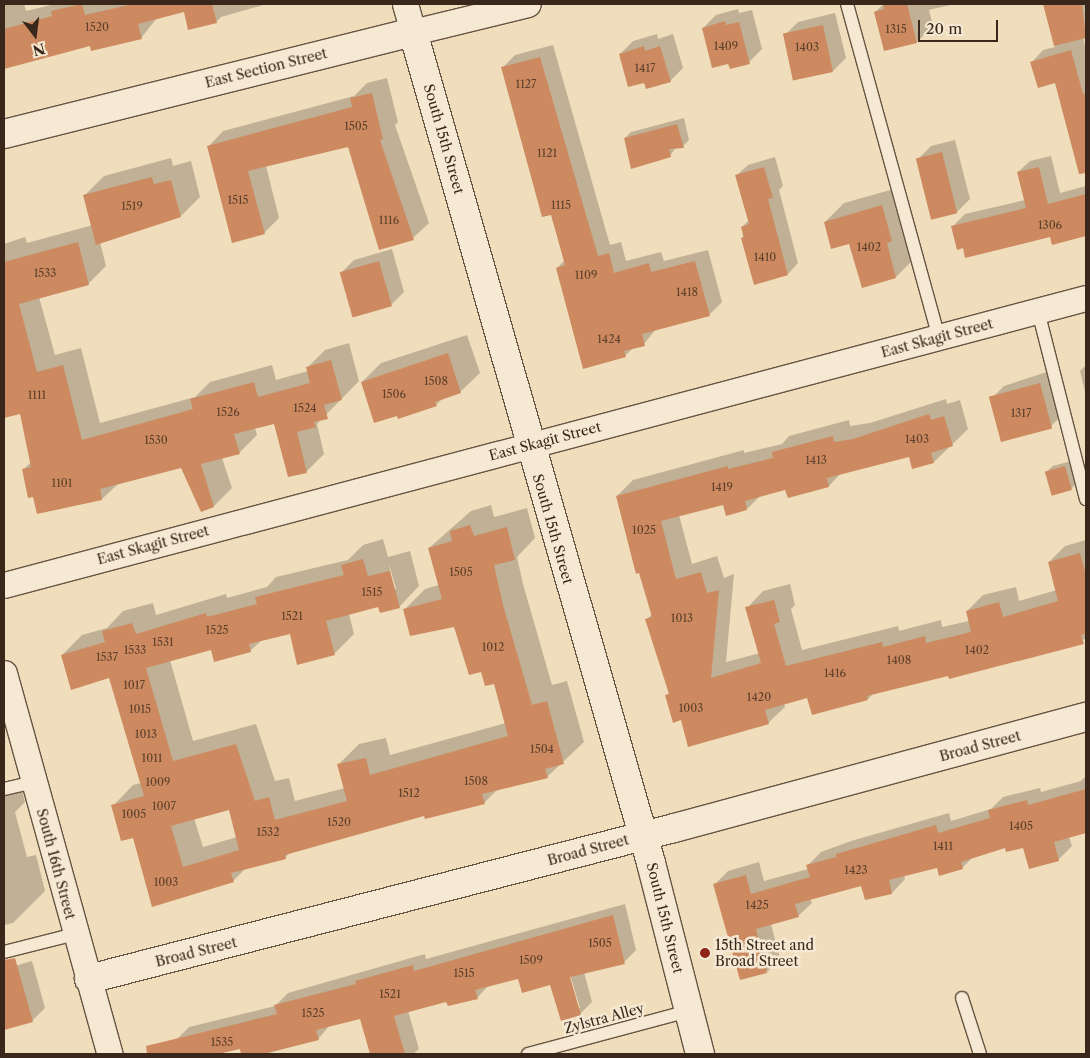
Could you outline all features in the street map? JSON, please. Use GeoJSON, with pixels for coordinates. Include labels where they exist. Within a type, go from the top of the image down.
{"type":"FeatureCollection","features":[{"type":"Feature","properties":{"kind":"street","name":"South 15th Street"},"geometry":{"type":"LineString","coordinates":[[405,4],[642,836],[700,1054]]}},
{"type":"Feature","properties":{"kind":"street","name":"East Section Street"},"geometry":{"type":"LineString","coordinates":[[4,134],[528,4]]}},
{"type":"Feature","properties":{"kind":"street","name":"East Skagit Street"},"geometry":{"type":"LineString","coordinates":[[4,585],[1086,298]]}},
{"type":"Feature","properties":{"kind":"street","name":"South 16th Street"},"geometry":{"type":"LineString","coordinates":[[4,673],[110,1054]]}},
{"type":"Feature","properties":{"kind":"street","name":"Broad Street"},"geometry":{"type":"LineString","coordinates":[[89,979],[642,836],[1086,717]]}},
{"type":"Feature","properties":{"kind":"lane"},"geometry":{"type":"LineString","coordinates":[[848,4],[939,337]]}},
{"type":"Feature","properties":{"kind":"lane"},"geometry":{"type":"LineString","coordinates":[[1038,311],[1086,499]]}},
{"type":"Feature","properties":{"kind":"lane"},"geometry":{"type":"LineString","coordinates":[[4,789],[34,782]]}},
{"type":"Feature","properties":{"kind":"lane"},"geometry":{"type":"LineString","coordinates":[[4,952],[76,934]]}},
{"type":"Feature","properties":{"kind":"lane"},"geometry":{"type":"LineString","coordinates":[[962,998],[980,1054]]}},
{"type":"Feature","properties":{"kind":"lane","name":"Zylstra Alley"},"geometry":{"type":"LineString","coordinates":[[528,1054],[689,1011]]}},
{"type":"Feature","properties":{"kind":"building"},"geometry":{"type":"Polygon","coordinates":[[[82,4],[85,15],[133,4],[212,4],[217,23],[188,30],[184,12],[138,24],[142,39],[91,51],[90,46],[4,69],[4,29],[52,16],[51,11],[82,4]]]}},
{"type":"Feature","properties":{"kind":"building"},"geometry":{"type":"Polygon","coordinates":[[[883,4],[907,4],[917,43],[884,51],[874,12],[884,9],[883,4]]]}},
{"type":"Feature","properties":{"kind":"building"},"geometry":{"type":"Polygon","coordinates":[[[1043,4],[1082,4],[1086,38],[1054,46],[1043,4]]]}},
{"type":"Feature","properties":{"kind":"building"},"geometry":{"type":"Polygon","coordinates":[[[725,21],[726,25],[739,22],[750,64],[730,69],[728,64],[712,68],[702,28],[725,21]]]}},
{"type":"Feature","properties":{"kind":"building"},"geometry":{"type":"Polygon","coordinates":[[[823,25],[833,72],[793,80],[783,34],[823,25]]]}},
{"type":"Feature","properties":{"kind":"building"},"geometry":{"type":"Polygon","coordinates":[[[644,46],[645,51],[660,46],[671,82],[646,89],[644,83],[628,87],[619,54],[644,46]]]}},
{"type":"Feature","properties":{"kind":"building"},"geometry":{"type":"Polygon","coordinates":[[[1071,50],[1083,94],[1086,93],[1086,173],[1079,174],[1055,83],[1038,88],[1030,62],[1071,50]]]}},
{"type":"Feature","properties":{"kind":"building"},"geometry":{"type":"Polygon","coordinates":[[[540,57],[598,256],[609,253],[614,273],[649,263],[651,272],[695,261],[710,316],[642,334],[645,346],[624,351],[626,357],[583,369],[556,268],[565,265],[551,215],[542,217],[501,67],[540,57]]]}},
{"type":"Feature","properties":{"kind":"building"},"geometry":{"type":"Polygon","coordinates":[[[372,93],[383,139],[380,140],[414,240],[379,250],[348,147],[248,171],[265,234],[232,243],[207,146],[352,107],[350,98],[372,93]]]}},
{"type":"Feature","properties":{"kind":"building"},"geometry":{"type":"Polygon","coordinates":[[[677,124],[684,148],[669,149],[671,157],[631,169],[624,138],[677,124]]]}},
{"type":"Feature","properties":{"kind":"building"},"geometry":{"type":"Polygon","coordinates":[[[942,152],[957,213],[931,220],[916,159],[942,152]]]}},
{"type":"Feature","properties":{"kind":"building"},"geometry":{"type":"Polygon","coordinates":[[[764,167],[773,198],[768,199],[788,275],[754,285],[741,238],[744,237],[741,227],[749,224],[735,175],[764,167]]]}},
{"type":"Feature","properties":{"kind":"building"},"geometry":{"type":"Polygon","coordinates":[[[1039,167],[1048,204],[1086,194],[1086,236],[1052,245],[1050,237],[965,258],[963,248],[957,250],[951,226],[1026,208],[1017,172],[1039,167]]]}},
{"type":"Feature","properties":{"kind":"building"},"geometry":{"type":"Polygon","coordinates":[[[152,177],[154,184],[171,180],[181,217],[96,245],[83,195],[152,177]]]}},
{"type":"Feature","properties":{"kind":"building"},"geometry":{"type":"Polygon","coordinates":[[[882,205],[892,241],[887,243],[896,278],[862,288],[849,244],[831,249],[824,222],[882,205]]]}},
{"type":"Feature","properties":{"kind":"building"},"geometry":{"type":"Polygon","coordinates":[[[78,242],[89,285],[19,304],[37,372],[63,365],[82,440],[193,409],[190,399],[254,382],[258,397],[310,383],[306,367],[331,360],[342,400],[324,405],[328,419],[314,422],[316,427],[297,432],[307,473],[288,477],[274,424],[234,434],[240,454],[201,464],[214,507],[201,512],[181,468],[100,489],[102,500],[37,514],[33,497],[28,498],[22,469],[31,467],[20,414],[4,418],[4,262],[78,242]]]}},
{"type":"Feature","properties":{"kind":"building"},"geometry":{"type":"Polygon","coordinates":[[[379,261],[392,306],[353,317],[340,272],[379,261]]]}},
{"type":"Feature","properties":{"kind":"building"},"geometry":{"type":"Polygon","coordinates":[[[448,353],[461,393],[435,402],[437,406],[398,419],[397,416],[374,423],[361,382],[448,353]]]}},
{"type":"Feature","properties":{"kind":"building"},"geometry":{"type":"Polygon","coordinates":[[[1040,383],[1052,428],[1001,442],[989,397],[1040,383]]]}},
{"type":"Feature","properties":{"kind":"building"},"geometry":{"type":"Polygon","coordinates":[[[929,414],[931,420],[944,416],[953,446],[931,453],[934,463],[912,469],[909,457],[827,478],[829,487],[788,498],[785,490],[745,501],[747,510],[726,516],[723,505],[661,521],[676,579],[701,572],[707,593],[719,590],[711,678],[761,663],[745,607],[774,600],[780,622],[774,624],[786,666],[882,642],[883,647],[925,636],[926,643],[971,632],[966,611],[999,602],[1003,617],[1058,601],[1048,562],[1080,553],[1086,575],[1086,634],[1081,635],[1084,644],[949,679],[948,676],[867,696],[868,700],[812,715],[807,698],[765,710],[769,724],[688,747],[681,720],[673,723],[665,695],[669,694],[645,619],[652,617],[639,573],[636,574],[616,496],[728,466],[728,469],[773,458],[772,452],[833,436],[834,442],[853,439],[929,414]]]}},
{"type":"Feature","properties":{"kind":"building"},"geometry":{"type":"Polygon","coordinates":[[[1065,466],[1072,490],[1052,496],[1045,472],[1065,466]]]}},
{"type":"Feature","properties":{"kind":"building"},"geometry":{"type":"Polygon","coordinates":[[[470,525],[474,536],[507,527],[515,560],[494,565],[503,605],[532,705],[547,701],[564,764],[545,769],[548,778],[482,794],[485,804],[425,819],[424,816],[285,855],[286,859],[231,873],[234,882],[152,907],[133,838],[121,841],[111,805],[144,796],[109,678],[71,690],[61,655],[105,642],[102,631],[132,623],[136,634],[206,613],[207,617],[257,604],[255,597],[344,575],[341,565],[363,559],[368,576],[390,571],[400,608],[380,613],[378,607],[326,621],[335,655],[297,665],[290,634],[249,644],[251,652],[214,662],[211,650],[146,668],[173,761],[236,744],[255,801],[269,797],[275,820],[347,801],[337,764],[366,758],[370,775],[508,736],[494,684],[485,686],[481,672],[469,675],[454,627],[410,636],[403,609],[442,599],[428,548],[452,541],[450,531],[470,525]],[[229,810],[171,826],[183,867],[239,850],[229,810]]]}},
{"type":"Feature","properties":{"kind":"building"},"geometry":{"type":"Polygon","coordinates":[[[1086,789],[1086,833],[1054,842],[1059,861],[1029,869],[1023,848],[1006,852],[1005,848],[961,862],[963,869],[939,876],[937,868],[889,880],[892,894],[865,900],[861,886],[795,904],[799,917],[756,929],[767,973],[740,980],[713,884],[746,875],[751,894],[810,877],[806,865],[836,857],[836,854],[936,825],[938,833],[990,818],[988,810],[1027,800],[1028,805],[1086,789]]]}},
{"type":"Feature","properties":{"kind":"building"},"geometry":{"type":"Polygon","coordinates":[[[613,915],[625,964],[570,977],[581,1015],[561,1021],[550,985],[522,993],[518,979],[475,990],[478,999],[448,1006],[446,1002],[394,1016],[405,1054],[370,1054],[360,1019],[316,1030],[319,1040],[263,1054],[241,1054],[240,1049],[218,1054],[147,1054],[146,1046],[277,1014],[274,1005],[356,984],[355,981],[413,965],[414,971],[613,915]]]}},
{"type":"Feature","properties":{"kind":"building"},"geometry":{"type":"Polygon","coordinates":[[[15,958],[33,1022],[4,1030],[4,960],[15,958]]]}},
{"type":"Feature","properties":{"kind":"place","name":"15th Street and Broad Street"},"geometry":{"type":"Point","coordinates":[705,953]}}]}
